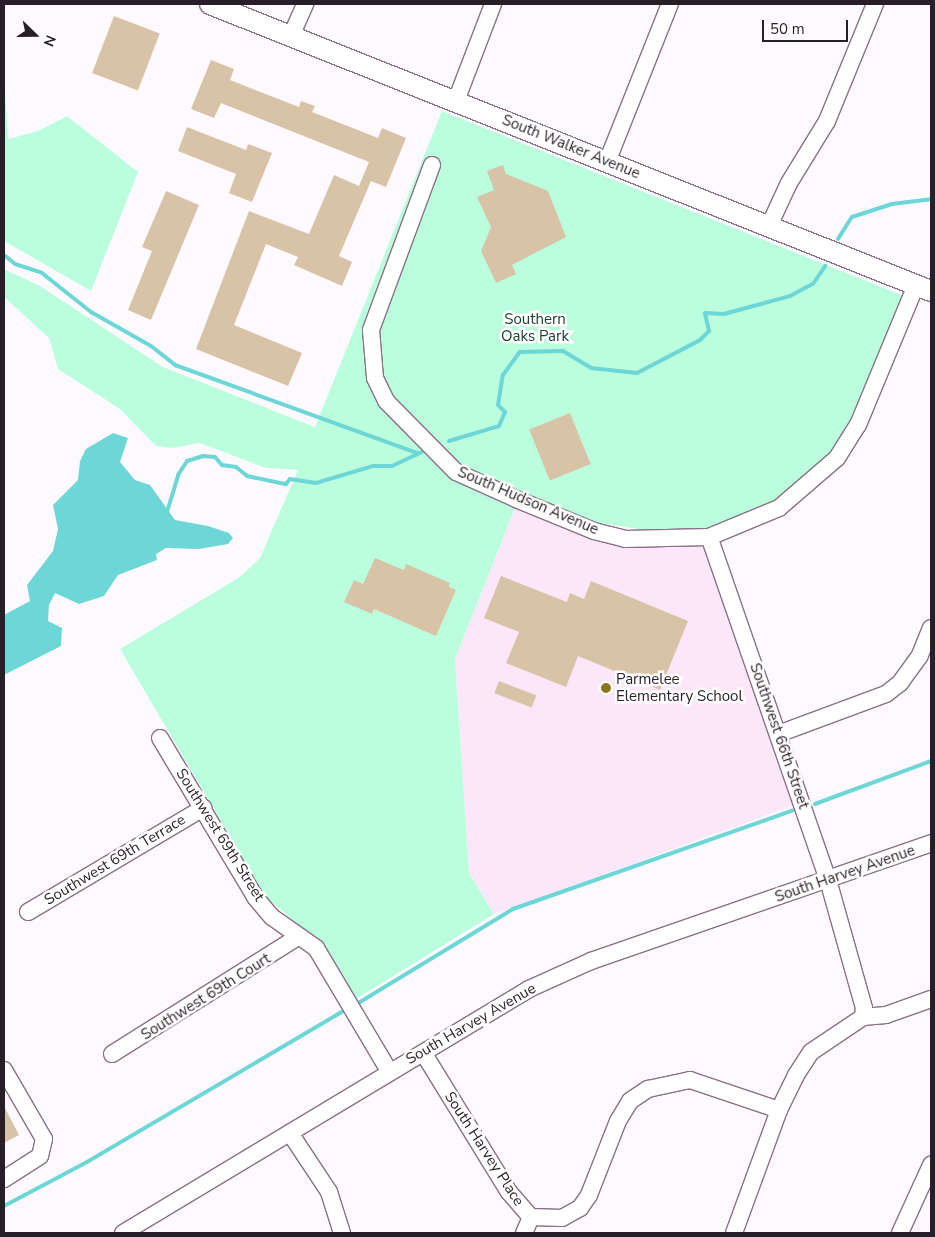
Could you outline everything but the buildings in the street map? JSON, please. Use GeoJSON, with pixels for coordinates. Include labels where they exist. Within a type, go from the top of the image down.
{"type":"FeatureCollection","features":[{"type":"Feature","properties":{"kind":"main road","name":"South Walker Avenue"},"geometry":{"type":"LineString","coordinates":[[210,4],[924,288]]}},
{"type":"Feature","properties":{"kind":"street"},"geometry":{"type":"LineString","coordinates":[[291,36],[305,4]]}},
{"type":"Feature","properties":{"kind":"street"},"geometry":{"type":"LineString","coordinates":[[456,101],[493,4]]}},
{"type":"Feature","properties":{"kind":"street"},"geometry":{"type":"LineString","coordinates":[[607,162],[670,4]]}},
{"type":"Feature","properties":{"kind":"street"},"geometry":{"type":"LineString","coordinates":[[769,226],[789,183],[827,122],[875,4]]}},
{"type":"Feature","properties":{"kind":"street","name":"South Hudson Avenue"},"geometry":{"type":"LineString","coordinates":[[432,165],[371,330],[372,362],[386,401],[456,472],[524,502],[625,539],[709,536]]}},
{"type":"Feature","properties":{"kind":"street"},"geometry":{"type":"LineString","coordinates":[[709,536],[779,508],[836,458],[858,425],[924,288]]}},
{"type":"Feature","properties":{"kind":"street","name":"Southwest 66th Street"},"geometry":{"type":"LineString","coordinates":[[709,536],[828,880],[859,984],[863,1017]]}},
{"type":"Feature","properties":{"kind":"street"},"geometry":{"type":"LineString","coordinates":[[778,734],[886,694],[900,683],[915,662],[931,628]]}},
{"type":"Feature","properties":{"kind":"street","name":"Southwest 69th Street"},"geometry":{"type":"LineString","coordinates":[[160,738],[255,897],[298,937],[316,948],[389,1071]]}},
{"type":"Feature","properties":{"kind":"street","name":"Southwest 69th Terrace"},"geometry":{"type":"LineString","coordinates":[[28,912],[203,808]]}},
{"type":"Feature","properties":{"kind":"street","name":"South Harvey Avenue"},"geometry":{"type":"LineString","coordinates":[[123,1233],[389,1071],[424,1054],[529,989],[591,961],[931,843]]}},
{"type":"Feature","properties":{"kind":"street","name":"Southwest 69th Court"},"geometry":{"type":"LineString","coordinates":[[112,1054],[298,937]]}},
{"type":"Feature","properties":{"kind":"street"},"geometry":{"type":"LineString","coordinates":[[734,1233],[779,1110],[811,1052],[863,1017],[886,1015],[931,999]]}},
{"type":"Feature","properties":{"kind":"street","name":"South Harvey Place"},"geometry":{"type":"LineString","coordinates":[[424,1054],[509,1192],[531,1217],[562,1218],[580,1208],[589,1196],[618,1121],[630,1101],[648,1089],[690,1080],[779,1110]]}},
{"type":"Feature","properties":{"kind":"street"},"geometry":{"type":"LineString","coordinates":[[4,1070],[44,1139],[40,1156],[4,1179]]}},
{"type":"Feature","properties":{"kind":"street"},"geometry":{"type":"LineString","coordinates":[[290,1133],[330,1192],[342,1233]]}},
{"type":"Feature","properties":{"kind":"street"},"geometry":{"type":"LineString","coordinates":[[900,1233],[931,1165]]}},
{"type":"Feature","properties":{"kind":"street"},"geometry":{"type":"LineString","coordinates":[[524,1233],[531,1217]]}},
{"type":"Feature","properties":{"kind":"shaded area","name":"Parmelee Elementary School"},"geometry":{"type":"Polygon","coordinates":[[[516,506],[606,541],[650,548],[694,544],[705,550],[794,805],[494,914],[469,873],[455,659],[516,506]]]}},
{"type":"Feature","properties":{"kind":"green space"},"geometry":{"type":"Polygon","coordinates":[[[4,73],[8,139],[38,131],[67,116],[138,172],[91,291],[4,241],[4,73]]]}},
{"type":"Feature","properties":{"kind":"green space","name":"Southern Oaks Park"},"geometry":{"type":"Polygon","coordinates":[[[442,111],[904,296],[858,412],[835,449],[800,485],[768,507],[707,529],[662,533],[595,522],[521,493],[455,659],[469,873],[494,914],[356,999],[327,950],[265,896],[120,649],[240,577],[260,558],[298,470],[266,468],[200,443],[173,448],[156,446],[120,409],[58,369],[49,338],[4,297],[4,269],[40,286],[163,367],[315,427],[442,111]]]}},
{"type":"Feature","properties":{"kind":"water"},"geometry":{"type":"Polygon","coordinates":[[[113,433],[128,438],[120,462],[135,480],[150,485],[175,520],[208,526],[229,533],[233,538],[228,544],[199,549],[166,548],[156,554],[157,560],[118,575],[104,596],[79,604],[55,593],[49,605],[48,621],[62,628],[61,646],[4,675],[4,615],[30,601],[27,585],[53,551],[58,529],[53,505],[78,480],[80,461],[86,449],[113,433]]]}},
{"type":"Feature","properties":{"kind":"waterway"},"geometry":{"type":"LineString","coordinates":[[838,239],[852,217],[892,204],[931,199]]}},
{"type":"Feature","properties":{"kind":"waterway"},"geometry":{"type":"LineString","coordinates":[[4,255],[15,264],[42,273],[91,312],[151,346],[175,365],[417,453]]}},
{"type":"Feature","properties":{"kind":"waterway"},"geometry":{"type":"LineString","coordinates":[[449,441],[499,426],[505,412],[498,405],[503,375],[520,352],[563,351],[591,368],[637,373],[700,340],[709,331],[705,313],[724,314],[790,296],[813,284],[825,266]]}},
{"type":"Feature","properties":{"kind":"waterway"},"geometry":{"type":"LineString","coordinates":[[167,512],[178,475],[187,461],[203,456],[215,457],[222,465],[236,467],[247,476],[286,484],[290,479],[316,483],[373,466],[392,466],[422,452]]}},
{"type":"Feature","properties":{"kind":"waterway"},"geometry":{"type":"LineString","coordinates":[[815,804],[931,761]]}},
{"type":"Feature","properties":{"kind":"waterway"},"geometry":{"type":"LineString","coordinates":[[360,1002],[513,909],[792,811]]}},
{"type":"Feature","properties":{"kind":"waterway"},"geometry":{"type":"LineString","coordinates":[[4,1206],[87,1162],[342,1012]]}},
{"type":"Feature","properties":{"kind":"place","name":"Parmelee Elementary School"},"geometry":{"type":"Point","coordinates":[606,688]}}]}
